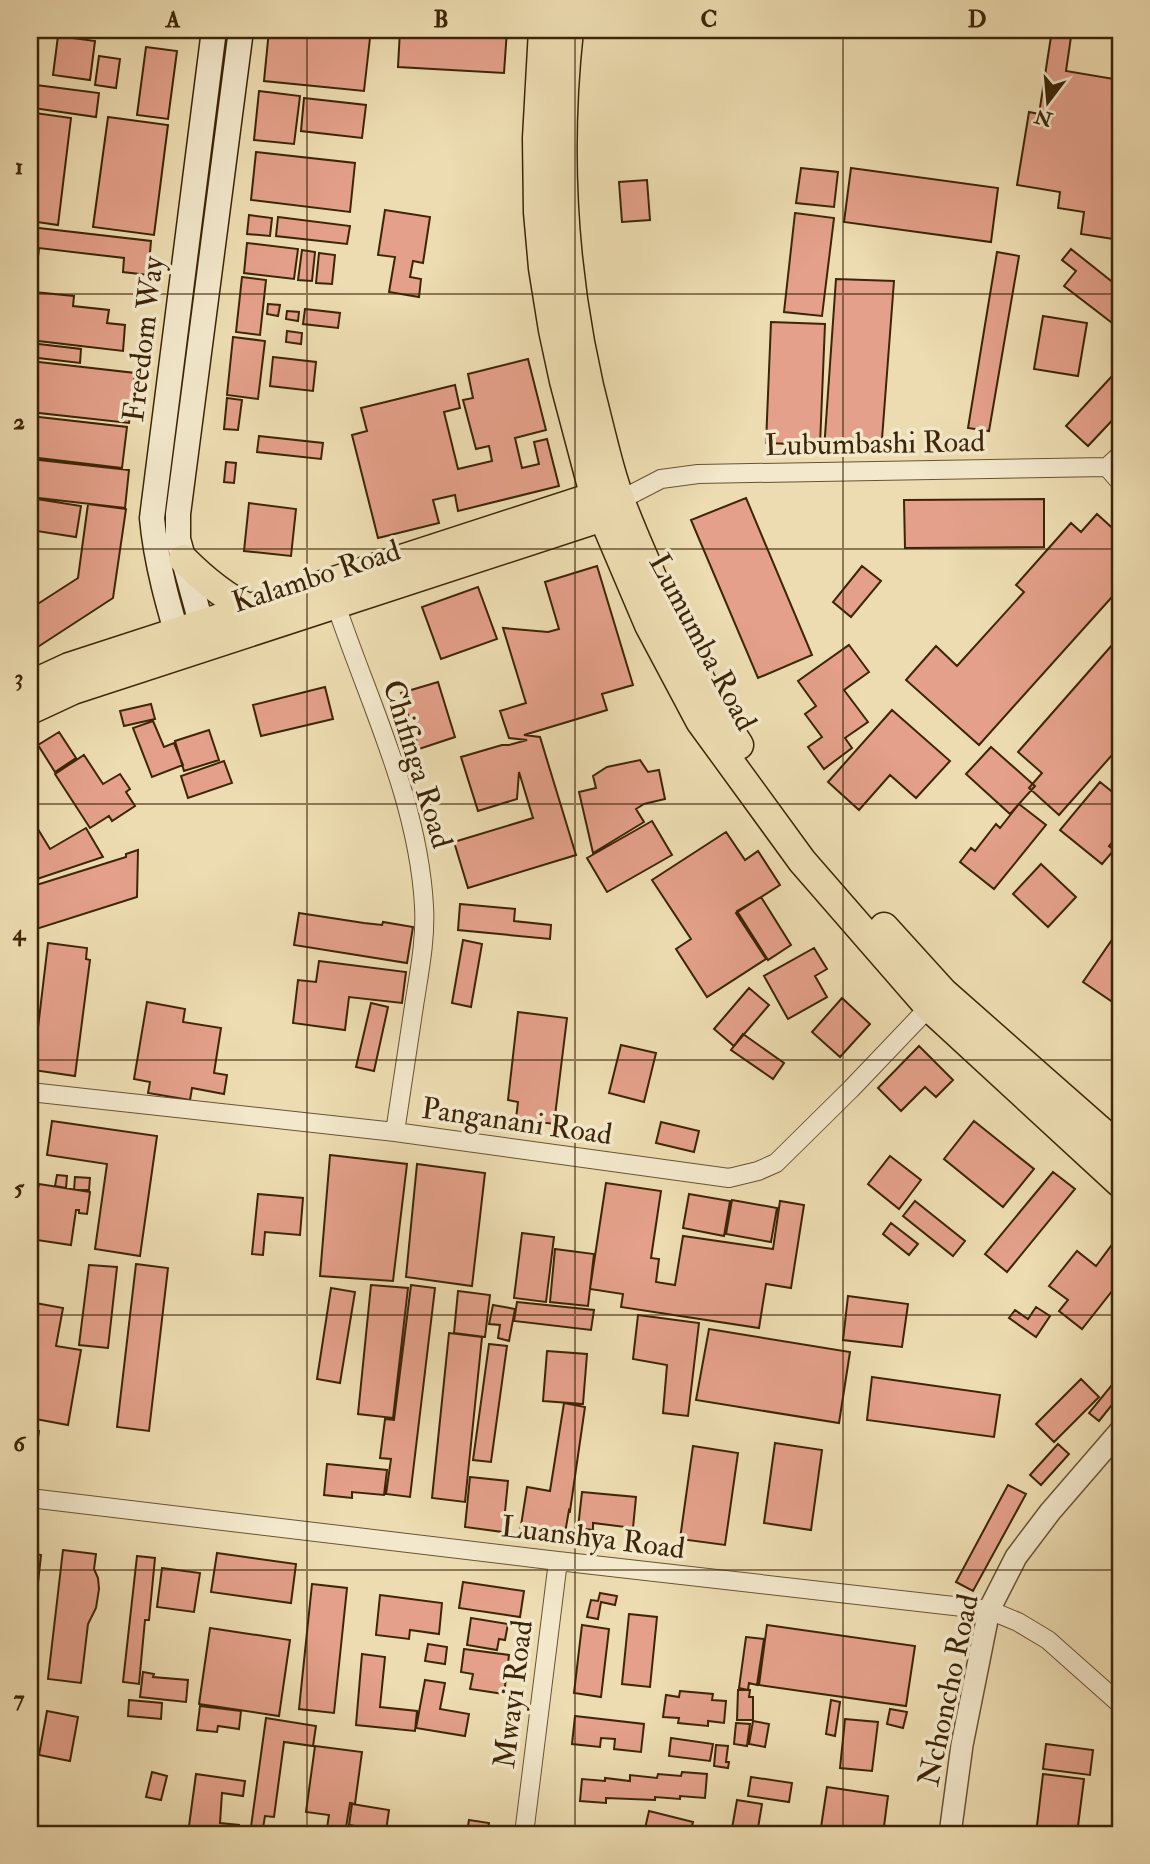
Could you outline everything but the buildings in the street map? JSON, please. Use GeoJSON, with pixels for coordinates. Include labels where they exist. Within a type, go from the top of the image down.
{"type":"FeatureCollection","features":[{"type":"Feature","properties":{"kind":"main road","name":"Freedom Way"},"geometry":{"type":"LineString","coordinates":[[192,639],[154,541],[152,518],[214,30]]}},
{"type":"Feature","properties":{"kind":"main road","name":"Freedom Way"},"geometry":{"type":"LineString","coordinates":[[192,639],[183,559],[178,539],[178,513],[241,30]]}},
{"type":"Feature","properties":{"kind":"main road","name":"Lumumba Road"},"geometry":{"type":"LineString","coordinates":[[543,30],[537,138],[538,212],[543,268],[564,381],[614,502]]}},
{"type":"Feature","properties":{"kind":"main road","name":"Lumumba Road"},"geometry":{"type":"LineString","coordinates":[[569,30],[562,139],[563,210],[573,307],[614,502],[649,625],[700,721],[802,861],[1120,1183]]}},
{"type":"Feature","properties":{"kind":"main road","name":"Kalambo Road"},"geometry":{"type":"LineString","coordinates":[[30,685],[69,667],[192,639],[614,502]]}},
{"type":"Feature","properties":{"kind":"main road"},"geometry":{"type":"LineString","coordinates":[[183,559],[217,589],[250,609]]}},
{"type":"Feature","properties":{"kind":"main road","name":"Kalambo Road"},"geometry":{"type":"LineString","coordinates":[[30,710],[192,639],[250,609],[332,594]]}},
{"type":"Feature","properties":{"kind":"main road","name":"Lumumba Road"},"geometry":{"type":"LineString","coordinates":[[936,999],[1120,1148]]}},
{"type":"Feature","properties":{"kind":"street","name":"Lubumbashi Road"},"geometry":{"type":"LineString","coordinates":[[614,502],[661,479],[698,474],[1114,461]]}},
{"type":"Feature","properties":{"kind":"street"},"geometry":{"type":"LineString","coordinates":[[1114,461],[1120,482]]}},
{"type":"Feature","properties":{"kind":"street","name":"Chifinga Road"},"geometry":{"type":"LineString","coordinates":[[332,594],[402,790],[422,881],[424,943],[395,1132]]}},
{"type":"Feature","properties":{"kind":"street","name":"Panganani Road"},"geometry":{"type":"LineString","coordinates":[[30,1092],[395,1132],[729,1178],[746,1175],[776,1163],[936,999]]}},
{"type":"Feature","properties":{"kind":"street","name":"Nchoncho Road"},"geometry":{"type":"LineString","coordinates":[[950,1834],[962,1745],[989,1610],[1016,1557],[1050,1512],[1120,1431]]}},
{"type":"Feature","properties":{"kind":"street","name":"Luanshya Road"},"geometry":{"type":"LineString","coordinates":[[30,1498],[989,1610],[1018,1622],[1048,1640],[1120,1704]]}},
{"type":"Feature","properties":{"kind":"street","name":"Mwayi Road"},"geometry":{"type":"LineString","coordinates":[[524,1834],[558,1561]]}}]}
